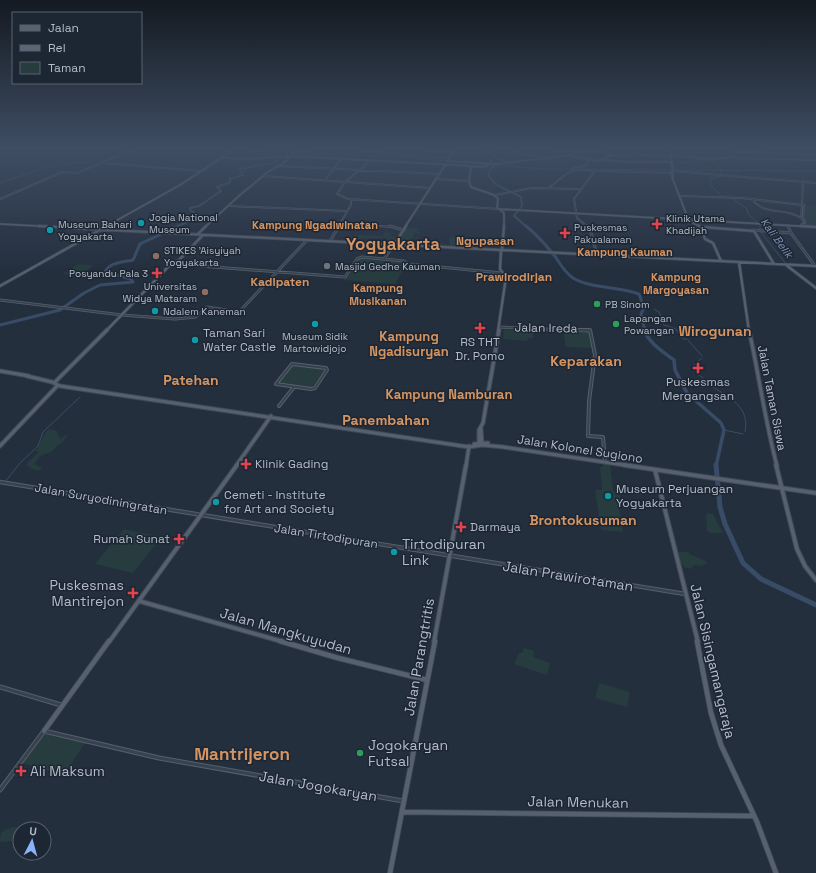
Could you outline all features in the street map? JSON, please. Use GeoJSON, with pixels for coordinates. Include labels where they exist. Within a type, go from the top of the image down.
{"type":"FeatureCollection","features":[{"type":"Feature","properties":{"kind":"main road"},"geometry":{"type":"LineString","coordinates":[[0,286],[171,189]]}},
{"type":"Feature","properties":{"kind":"main road"},"geometry":{"type":"LineString","coordinates":[[198,234],[249,189]]}},
{"type":"Feature","properties":{"kind":"main road"},"geometry":{"type":"LineString","coordinates":[[394,245],[430,189]]}},
{"type":"Feature","properties":{"kind":"main road"},"geometry":{"type":"LineString","coordinates":[[0,371],[54,382],[59,385],[88,390],[272,416],[469,447],[480,444],[481,428],[499,327],[506,277],[502,272],[504,213],[497,208],[498,199],[494,195],[475,189]]}},
{"type":"Feature","properties":{"kind":"main road"},"geometry":{"type":"LineString","coordinates":[[677,189],[689,221],[702,227],[759,231],[774,264]]}},
{"type":"Feature","properties":{"kind":"main road"},"geometry":{"type":"LineString","coordinates":[[501,210],[816,227]]}},
{"type":"Feature","properties":{"kind":"main road"},"geometry":{"type":"LineString","coordinates":[[0,224],[497,251],[546,252],[815,266]]}},
{"type":"Feature","properties":{"kind":"main road"},"geometry":{"type":"LineString","coordinates":[[702,227],[705,239],[714,243],[721,261]]}},
{"type":"Feature","properties":{"kind":"main road"},"geometry":{"type":"LineString","coordinates":[[54,382],[168,267],[178,262],[203,235]]}},
{"type":"Feature","properties":{"kind":"main road"},"geometry":{"type":"LineString","coordinates":[[394,245],[502,251]]}},
{"type":"Feature","properties":{"kind":"main road","name":"Jalan Taman Siswa"},"geometry":{"type":"LineString","coordinates":[[740,262],[747,319],[771,443],[797,549],[805,566],[816,580]]}},
{"type":"Feature","properties":{"kind":"main road"},"geometry":{"type":"LineString","coordinates":[[788,265],[816,288]]}},
{"type":"Feature","properties":{"kind":"main road"},"geometry":{"type":"LineString","coordinates":[[788,265],[816,288]]}},
{"type":"Feature","properties":{"kind":"main road"},"geometry":{"type":"LineString","coordinates":[[0,446],[59,385]]}},
{"type":"Feature","properties":{"kind":"main road"},"geometry":{"type":"LineString","coordinates":[[44,731],[272,416]]}},
{"type":"Feature","properties":{"kind":"main road","name":"Jalan Kolonel Sugiono"},"geometry":{"type":"LineString","coordinates":[[434,441],[469,447],[480,444],[504,447],[782,489]]}},
{"type":"Feature","properties":{"kind":"main road","name":"Jalan Parangtritis"},"geometry":{"type":"LineString","coordinates":[[390,873],[469,447]]}},
{"type":"Feature","properties":{"kind":"main road","name":"Jalan Sisingamangaraja"},"geometry":{"type":"LineString","coordinates":[[655,471],[700,654],[711,713],[718,738],[754,816],[776,873]]}},
{"type":"Feature","properties":{"kind":"main road"},"geometry":{"type":"LineString","coordinates":[[782,489],[816,494]]}},
{"type":"Feature","properties":{"kind":"main road","name":"Jalan Mangkuyudan"},"geometry":{"type":"LineString","coordinates":[[139,601],[324,654],[427,680]]}},
{"type":"Feature","properties":{"kind":"main road","name":"Jalan Menukan"},"geometry":{"type":"LineString","coordinates":[[402,812],[754,816]]}},
{"type":"Feature","properties":{"kind":"street"},"geometry":{"type":"LineString","coordinates":[[0,199],[25,189]]}},
{"type":"Feature","properties":{"kind":"street"},"geometry":{"type":"LineString","coordinates":[[341,189],[337,194],[348,198],[501,210]]}},
{"type":"Feature","properties":{"kind":"street"},"geometry":{"type":"LineString","coordinates":[[494,195],[528,189]]}},
{"type":"Feature","properties":{"kind":"street"},"geometry":{"type":"LineString","coordinates":[[573,189],[581,189]]}},
{"type":"Feature","properties":{"kind":"street"},"geometry":{"type":"LineString","coordinates":[[581,189],[574,199],[576,213],[578,219],[585,223],[591,230],[597,255]]}},
{"type":"Feature","properties":{"kind":"street"},"geometry":{"type":"LineString","coordinates":[[800,226],[804,223],[801,218],[803,209],[803,189]]}},
{"type":"Feature","properties":{"kind":"street"},"geometry":{"type":"LineString","coordinates":[[681,196],[752,199],[803,205]]}},
{"type":"Feature","properties":{"kind":"street"},"geometry":{"type":"LineString","coordinates":[[330,241],[352,201],[348,198]]}},
{"type":"Feature","properties":{"kind":"street"},"geometry":{"type":"LineString","coordinates":[[752,199],[756,204],[764,208],[789,213],[804,219]]}},
{"type":"Feature","properties":{"kind":"street"},"geometry":{"type":"LineString","coordinates":[[229,206],[347,211]]}},
{"type":"Feature","properties":{"kind":"street"},"geometry":{"type":"LineString","coordinates":[[802,213],[805,226]]}},
{"type":"Feature","properties":{"kind":"street"},"geometry":{"type":"LineString","coordinates":[[340,223],[370,224],[404,229]]}},
{"type":"Feature","properties":{"kind":"street"},"geometry":{"type":"LineString","coordinates":[[788,225],[791,233],[815,266]]}},
{"type":"Feature","properties":{"kind":"street"},"geometry":{"type":"LineString","coordinates":[[759,231],[791,233]]}},
{"type":"Feature","properties":{"kind":"street"},"geometry":{"type":"LineString","coordinates":[[0,300],[122,315],[185,319],[196,317],[207,308],[239,312],[276,271],[307,240]]}},
{"type":"Feature","properties":{"kind":"street"},"geometry":{"type":"LineString","coordinates":[[384,259],[394,245]]}},
{"type":"Feature","properties":{"kind":"street"},"geometry":{"type":"LineString","coordinates":[[178,262],[344,277],[359,258],[373,258],[406,261],[409,264],[502,272]]}},
{"type":"Feature","properties":{"kind":"street","name":"Jalan Ireda"},"geometry":{"type":"LineString","coordinates":[[499,327],[590,330],[595,354],[589,401],[588,436],[603,436],[605,462]]}},
{"type":"Feature","properties":{"kind":"street"},"geometry":{"type":"LineString","coordinates":[[292,364],[327,369],[314,388],[309,389],[294,387],[276,383],[292,364]]}},
{"type":"Feature","properties":{"kind":"street"},"geometry":{"type":"LineString","coordinates":[[279,406],[294,387]]}},
{"type":"Feature","properties":{"kind":"street","name":"Jalan Suryodiningratan"},"geometry":{"type":"LineString","coordinates":[[0,482],[201,516]]}},
{"type":"Feature","properties":{"kind":"street","name":"Jalan Tirtodipuran"},"geometry":{"type":"LineString","coordinates":[[201,516],[450,556]]}},
{"type":"Feature","properties":{"kind":"street","name":"Jalan Prawirotaman"},"geometry":{"type":"LineString","coordinates":[[450,556],[685,594]]}},
{"type":"Feature","properties":{"kind":"street"},"geometry":{"type":"LineString","coordinates":[[0,687],[62,705]]}},
{"type":"Feature","properties":{"kind":"street"},"geometry":{"type":"LineString","coordinates":[[0,790],[44,731]]}},
{"type":"Feature","properties":{"kind":"street","name":"Jalan Jogokaryan"},"geometry":{"type":"LineString","coordinates":[[44,731],[159,758],[404,801]]}},
{"type":"Feature","properties":{"kind":"green space"},"geometry":{"type":"Polygon","coordinates":[[[805,205],[816,206],[816,227],[807,225],[804,218],[805,205]]]}},
{"type":"Feature","properties":{"kind":"green space"},"geometry":{"type":"Polygon","coordinates":[[[410,228],[425,229],[418,229],[420,232],[419,234],[417,234],[416,231],[411,240],[413,240],[412,242],[440,243],[449,245],[450,237],[478,239],[476,248],[402,244],[399,239],[402,236],[399,236],[404,230],[410,228]]]}},
{"type":"Feature","properties":{"kind":"green space"},"geometry":{"type":"Polygon","coordinates":[[[386,232],[395,233],[386,236],[396,236],[393,241],[386,243],[388,238],[349,238],[356,235],[385,236],[382,234],[386,232]]]}},
{"type":"Feature","properties":{"kind":"green space"},"geometry":{"type":"Polygon","coordinates":[[[359,258],[404,261],[407,264],[395,284],[344,280],[359,258]]]}},
{"type":"Feature","properties":{"kind":"green space"},"geometry":{"type":"Polygon","coordinates":[[[78,264],[94,265],[80,276],[63,274],[78,264]]]}},
{"type":"Feature","properties":{"kind":"green space"},"geometry":{"type":"Polygon","coordinates":[[[504,329],[533,331],[533,338],[528,338],[527,341],[503,339],[504,329]]]}},
{"type":"Feature","properties":{"kind":"green space"},"geometry":{"type":"Polygon","coordinates":[[[563,329],[588,330],[592,348],[566,347],[563,329]]]}},
{"type":"Feature","properties":{"kind":"green space"},"geometry":{"type":"Polygon","coordinates":[[[292,364],[326,370],[311,388],[277,383],[292,364]]]}},
{"type":"Feature","properties":{"kind":"green space"},"geometry":{"type":"Polygon","coordinates":[[[49,429],[57,431],[60,439],[67,434],[67,436],[64,441],[51,452],[40,456],[34,464],[42,468],[39,471],[29,468],[31,466],[26,466],[28,462],[39,452],[35,451],[49,429]]]}},
{"type":"Feature","properties":{"kind":"green space"},"geometry":{"type":"Polygon","coordinates":[[[603,463],[610,464],[613,491],[620,493],[620,502],[618,503],[623,532],[601,530],[595,490],[602,490],[600,467],[603,467],[603,463]]]}},
{"type":"Feature","properties":{"kind":"green space"},"geometry":{"type":"Polygon","coordinates":[[[707,513],[713,514],[723,533],[710,533],[707,531],[707,513]]]}},
{"type":"Feature","properties":{"kind":"green space"},"geometry":{"type":"Polygon","coordinates":[[[124,529],[161,537],[133,573],[95,564],[124,529]]]}},
{"type":"Feature","properties":{"kind":"green space"},"geometry":{"type":"Polygon","coordinates":[[[676,552],[689,552],[689,554],[706,561],[707,564],[703,564],[703,566],[693,565],[692,569],[684,567],[683,564],[678,564],[676,552]]]}},
{"type":"Feature","properties":{"kind":"green space"},"geometry":{"type":"Polygon","coordinates":[[[524,648],[534,651],[533,657],[550,663],[547,675],[514,664],[519,653],[522,653],[524,648]]]}},
{"type":"Feature","properties":{"kind":"green space"},"geometry":{"type":"Polygon","coordinates":[[[599,683],[630,692],[627,707],[595,698],[599,683]]]}},
{"type":"Feature","properties":{"kind":"green space"},"geometry":{"type":"Polygon","coordinates":[[[45,732],[85,743],[64,775],[22,763],[45,732]]]}},
{"type":"Feature","properties":{"kind":"green space"},"geometry":{"type":"Polygon","coordinates":[[[12,827],[12,841],[0,842],[0,836],[2,833],[7,829],[12,827]]]}},
{"type":"Feature","properties":{"kind":"waterway"},"geometry":{"type":"LineString","coordinates":[[176,227],[196,218],[198,215],[190,210],[190,208],[199,206],[221,191],[219,189]]}},
{"type":"Feature","properties":{"kind":"waterway"},"geometry":{"type":"LineString","coordinates":[[504,189],[521,197],[522,206],[514,216],[527,227]]}},
{"type":"Feature","properties":{"kind":"waterway","name":"Kali Belik"},"geometry":{"type":"LineString","coordinates":[[714,189],[721,196],[730,197],[747,209],[748,214],[760,225],[760,231],[786,264]]}},
{"type":"Feature","properties":{"kind":"waterway"},"geometry":{"type":"LineString","coordinates":[[0,325],[60,310],[84,293],[100,285],[133,282],[131,279],[105,272],[113,264],[133,260],[140,244],[178,226]]}},
{"type":"Feature","properties":{"kind":"waterway"},"geometry":{"type":"LineString","coordinates":[[526,226],[544,243],[564,270],[573,278],[588,284],[631,291],[639,294],[644,308],[641,314],[645,331]]}},
{"type":"Feature","properties":{"kind":"waterway"},"geometry":{"type":"LineString","coordinates":[[654,309],[659,312],[664,325],[676,329],[683,339],[687,339]]}},
{"type":"Feature","properties":{"kind":"waterway"},"geometry":{"type":"LineString","coordinates":[[644,330],[653,343],[674,360],[675,370],[687,393],[721,423],[724,430],[716,466]]}},
{"type":"Feature","properties":{"kind":"waterway"},"geometry":{"type":"LineString","coordinates":[[688,340],[702,356]]}},
{"type":"Feature","properties":{"kind":"waterway"},"geometry":{"type":"LineString","coordinates":[[694,370],[694,365],[702,358]]}},
{"type":"Feature","properties":{"kind":"waterway"},"geometry":{"type":"LineString","coordinates":[[697,373],[711,385]]}},
{"type":"Feature","properties":{"kind":"waterway"},"geometry":{"type":"LineString","coordinates":[[713,387],[732,400],[742,410],[746,423],[745,432]]}},
{"type":"Feature","properties":{"kind":"waterway"},"geometry":{"type":"LineString","coordinates":[[5,482],[20,463],[38,446],[43,432],[80,397]]}},
{"type":"Feature","properties":{"kind":"waterway"},"geometry":{"type":"LineString","coordinates":[[724,430],[743,434]]}},
{"type":"Feature","properties":{"kind":"waterway"},"geometry":{"type":"LineString","coordinates":[[716,466],[720,507],[725,524],[743,563],[761,579],[816,605]]}},
{"type":"Feature","properties":{"kind":"place","name":"Jogja National Museum"},"geometry":{"type":"Point","coordinates":[141,223]}},
{"type":"Feature","properties":{"kind":"place","name":"Klinik Utama Khadijah"},"geometry":{"type":"Point","coordinates":[657,224]}},
{"type":"Feature","properties":{"kind":"place","name":"Museum Bahari Yogyakarta"},"geometry":{"type":"Point","coordinates":[50,230]}},
{"type":"Feature","properties":{"kind":"place","name":"Puskesmas Pakualaman"},"geometry":{"type":"Point","coordinates":[565,233]}},
{"type":"Feature","properties":{"kind":"place","name":"STIKES 'Aisyiyah Yogyakarta"},"geometry":{"type":"Point","coordinates":[156,256]}},
{"type":"Feature","properties":{"kind":"place","name":"Masjid Gedhe Kauman"},"geometry":{"type":"Point","coordinates":[327,266]}},
{"type":"Feature","properties":{"kind":"place","name":"Posyandu Pala 3"},"geometry":{"type":"Point","coordinates":[157,273]}},
{"type":"Feature","properties":{"kind":"place","name":"Universitas Widya Mataram"},"geometry":{"type":"Point","coordinates":[205,292]}},
{"type":"Feature","properties":{"kind":"place","name":"PB Sinom"},"geometry":{"type":"Point","coordinates":[597,304]}},
{"type":"Feature","properties":{"kind":"place","name":"Ndalem Kaneman"},"geometry":{"type":"Point","coordinates":[155,311]}},
{"type":"Feature","properties":{"kind":"place","name":"Museum Sidik Martowidjojo"},"geometry":{"type":"Point","coordinates":[315,324]}},
{"type":"Feature","properties":{"kind":"place","name":"Lapangan Powangan"},"geometry":{"type":"Point","coordinates":[616,324]}},
{"type":"Feature","properties":{"kind":"place","name":"RS THT Dr. Pomo"},"geometry":{"type":"Point","coordinates":[480,328]}},
{"type":"Feature","properties":{"kind":"place","name":"Taman Sari Water Castle"},"geometry":{"type":"Point","coordinates":[195,340]}},
{"type":"Feature","properties":{"kind":"place","name":"Puskesmas Mergangsan"},"geometry":{"type":"Point","coordinates":[698,368]}},
{"type":"Feature","properties":{"kind":"place","name":"Klinik Gading"},"geometry":{"type":"Point","coordinates":[246,464]}},
{"type":"Feature","properties":{"kind":"place","name":"Museum Perjuangan Yogyakarta"},"geometry":{"type":"Point","coordinates":[608,496]}},
{"type":"Feature","properties":{"kind":"place","name":"Cemeti - Institute for Art and Society"},"geometry":{"type":"Point","coordinates":[216,502]}},
{"type":"Feature","properties":{"kind":"place","name":"Darmaya"},"geometry":{"type":"Point","coordinates":[461,527]}},
{"type":"Feature","properties":{"kind":"place","name":"Rumah Sunat"},"geometry":{"type":"Point","coordinates":[179,539]}},
{"type":"Feature","properties":{"kind":"place","name":"Tirtodipuran Link"},"geometry":{"type":"Point","coordinates":[394,552]}},
{"type":"Feature","properties":{"kind":"place","name":"Puskesmas Mantirejon"},"geometry":{"type":"Point","coordinates":[133,593]}},
{"type":"Feature","properties":{"kind":"place","name":"Jogokaryan Futsal"},"geometry":{"type":"Point","coordinates":[360,753]}},
{"type":"Feature","properties":{"kind":"place","name":"Ali Maksum"},"geometry":{"type":"Point","coordinates":[21,771]}},
{"type":"Feature","properties":{"kind":"district","name":"Kampung Ngadiwinatan"},"geometry":{"type":"Point","coordinates":[315,225]}},
{"type":"Feature","properties":{"kind":"district","name":"Ngupasan"},"geometry":{"type":"Point","coordinates":[485,241]}},
{"type":"Feature","properties":{"kind":"district","name":"Yogyakarta"},"geometry":{"type":"Point","coordinates":[393,244]}},
{"type":"Feature","properties":{"kind":"district","name":"Kampung Kauman"},"geometry":{"type":"Point","coordinates":[625,252]}},
{"type":"Feature","properties":{"kind":"district","name":"Prawirodirjan"},"geometry":{"type":"Point","coordinates":[514,277]}},
{"type":"Feature","properties":{"kind":"district","name":"Kadipaten"},"geometry":{"type":"Point","coordinates":[280,282]}},
{"type":"Feature","properties":{"kind":"district","name":"Kampung Margoyasan"},"geometry":{"type":"Point","coordinates":[676,283]}},
{"type":"Feature","properties":{"kind":"district","name":"Kampung Musikanan"},"geometry":{"type":"Point","coordinates":[378,294]}},
{"type":"Feature","properties":{"kind":"district","name":"Wirogunan"},"geometry":{"type":"Point","coordinates":[715,331]}},
{"type":"Feature","properties":{"kind":"district","name":"Kampung Ngadisuryan"},"geometry":{"type":"Point","coordinates":[409,344]}},
{"type":"Feature","properties":{"kind":"district","name":"Keparakan"},"geometry":{"type":"Point","coordinates":[586,361]}},
{"type":"Feature","properties":{"kind":"district","name":"Patehan"},"geometry":{"type":"Point","coordinates":[191,380]}},
{"type":"Feature","properties":{"kind":"district","name":"Kampung Namburan"},"geometry":{"type":"Point","coordinates":[449,394]}},
{"type":"Feature","properties":{"kind":"district","name":"Panembahan"},"geometry":{"type":"Point","coordinates":[386,420]}},
{"type":"Feature","properties":{"kind":"district","name":"Brontokusuman"},"geometry":{"type":"Point","coordinates":[583,520]}},
{"type":"Feature","properties":{"kind":"district","name":"Mantrijeron"},"geometry":{"type":"Point","coordinates":[242,754]}}]}
